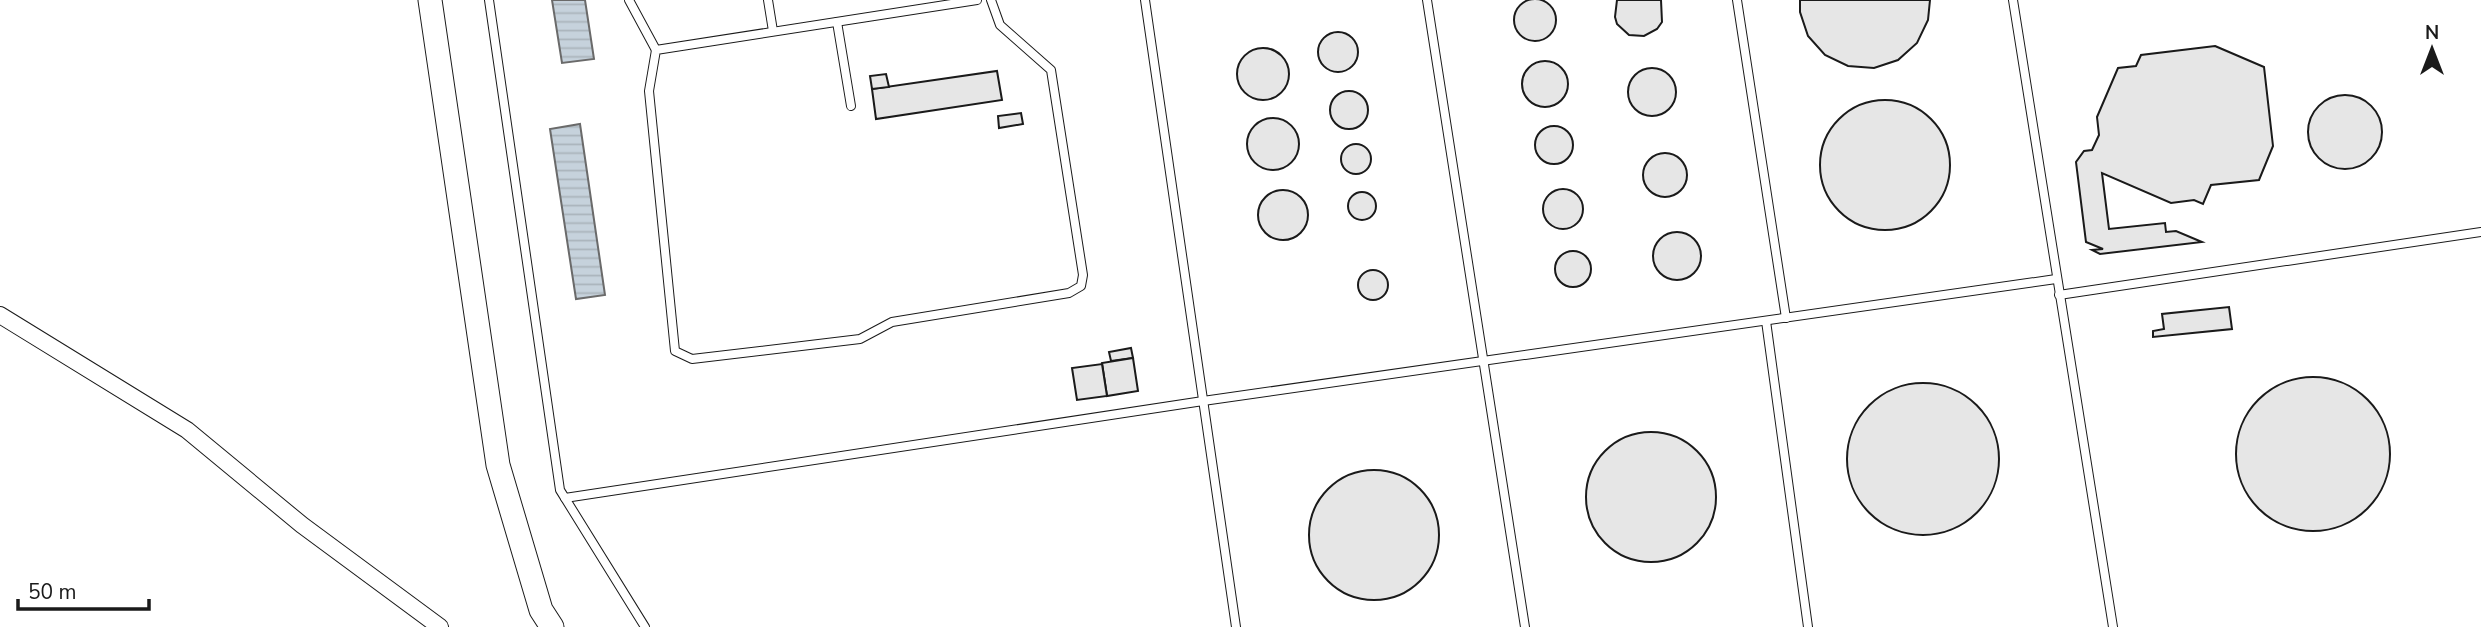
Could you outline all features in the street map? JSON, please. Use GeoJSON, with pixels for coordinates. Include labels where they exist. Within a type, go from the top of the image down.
{"type":"FeatureCollection","features":[{"type":"Feature","properties":{"kind":"street"},"geometry":{"type":"LineString","coordinates":[[430,0],[498,465],[541,610],[552,627]]}},
{"type":"Feature","properties":{"kind":"street"},"geometry":{"type":"LineString","coordinates":[[0,315],[187,430],[302,525],[440,627]]}},
{"type":"Feature","properties":{"kind":"lane"},"geometry":{"type":"LineString","coordinates":[[489,0],[560,490],[645,627]]}},
{"type":"Feature","properties":{"kind":"lane"},"geometry":{"type":"LineString","coordinates":[[629,0],[656,50],[649,91],[675,351],[692,359],[860,339],[892,322],[1069,293],[1081,286],[1083,275],[1051,70],[1000,25],[991,0]]}},
{"type":"Feature","properties":{"kind":"lane"},"geometry":{"type":"LineString","coordinates":[[768,0],[773,32]]}},
{"type":"Feature","properties":{"kind":"lane"},"geometry":{"type":"LineString","coordinates":[[656,50],[976,0]]}},
{"type":"Feature","properties":{"kind":"lane"},"geometry":{"type":"LineString","coordinates":[[1145,0],[1236,627]]}},
{"type":"Feature","properties":{"kind":"lane"},"geometry":{"type":"LineString","coordinates":[[1427,0],[1525,627]]}},
{"type":"Feature","properties":{"kind":"lane"},"geometry":{"type":"LineString","coordinates":[[1737,0],[1786,318]]}},
{"type":"Feature","properties":{"kind":"lane"},"geometry":{"type":"LineString","coordinates":[[2012,0],[2113,627]]}},
{"type":"Feature","properties":{"kind":"lane"},"geometry":{"type":"LineString","coordinates":[[838,22],[851,106]]}},
{"type":"Feature","properties":{"kind":"lane"},"geometry":{"type":"LineString","coordinates":[[2059,295],[2481,232]]}},
{"type":"Feature","properties":{"kind":"lane"},"geometry":{"type":"LineString","coordinates":[[565,498],[1203,401],[2056,279]]}},
{"type":"Feature","properties":{"kind":"lane"},"geometry":{"type":"LineString","coordinates":[[1766,321],[1808,627]]}},
{"type":"Feature","properties":{"kind":"shaded area"},"geometry":{"type":"Polygon","coordinates":[[[552,0],[585,0],[594,59],[562,63],[552,0]]]}},
{"type":"Feature","properties":{"kind":"shaded area"},"geometry":{"type":"Polygon","coordinates":[[[580,124],[605,295],[576,299],[550,129],[580,124]]]}},
{"type":"Feature","properties":{"kind":"building"},"geometry":{"type":"Polygon","coordinates":[[[1535,-1],[1550,5],[1556,20],[1550,35],[1535,41],[1520,35],[1514,20],[1520,5],[1535,-1]]]}},
{"type":"Feature","properties":{"kind":"building"},"geometry":{"type":"Polygon","coordinates":[[[1617,0],[1661,0],[1662,22],[1657,29],[1644,36],[1629,35],[1617,24],[1617,0]]]}},
{"type":"Feature","properties":{"kind":"building"},"geometry":{"type":"Polygon","coordinates":[[[1800,0],[1930,0],[1928,20],[1917,43],[1898,60],[1874,68],[1848,66],[1825,55],[1808,36],[1800,12],[1800,0]]]}},
{"type":"Feature","properties":{"kind":"building"},"geometry":{"type":"Polygon","coordinates":[[[1338,32],[1346,33],[1352,38],[1357,44],[1357,60],[1352,66],[1346,71],[1338,72],[1330,71],[1324,66],[1319,60],[1318,52],[1319,44],[1324,38],[1330,33],[1338,32]]]}},
{"type":"Feature","properties":{"kind":"building"},"geometry":{"type":"Polygon","coordinates":[[[2215,46],[2264,67],[2273,146],[2259,180],[2211,185],[2203,204],[2194,200],[2171,203],[2102,173],[2109,229],[2165,223],[2166,232],[2176,231],[2202,242],[2100,254],[2092,250],[2103,249],[2086,242],[2076,162],[2084,151],[2092,150],[2099,135],[2097,117],[2118,68],[2136,66],[2141,55],[2215,46]]]}},
{"type":"Feature","properties":{"kind":"building"},"geometry":{"type":"Polygon","coordinates":[[[1263,48],[1273,50],[1281,56],[1287,64],[1287,84],[1281,92],[1273,98],[1263,100],[1253,98],[1245,92],[1239,84],[1237,74],[1239,64],[1245,56],[1253,50],[1263,48]]]}},
{"type":"Feature","properties":{"kind":"building"},"geometry":{"type":"Polygon","coordinates":[[[1545,61],[1561,68],[1568,84],[1561,100],[1545,107],[1529,100],[1522,84],[1529,68],[1545,61]]]}},
{"type":"Feature","properties":{"kind":"building"},"geometry":{"type":"Polygon","coordinates":[[[1652,68],[1669,75],[1676,92],[1669,109],[1652,116],[1635,109],[1628,92],[1635,75],[1652,68]]]}},
{"type":"Feature","properties":{"kind":"building"},"geometry":{"type":"Polygon","coordinates":[[[997,71],[1002,100],[876,119],[872,89],[997,71]]]}},
{"type":"Feature","properties":{"kind":"building"},"geometry":{"type":"Polygon","coordinates":[[[886,74],[889,87],[872,89],[870,76],[886,74]]]}},
{"type":"Feature","properties":{"kind":"building"},"geometry":{"type":"Polygon","coordinates":[[[1349,91],[1363,96],[1368,110],[1363,124],[1349,129],[1335,124],[1330,110],[1335,96],[1349,91]]]}},
{"type":"Feature","properties":{"kind":"building"},"geometry":{"type":"Polygon","coordinates":[[[2345,95],[2359,98],[2371,106],[2379,118],[2382,132],[2379,146],[2371,158],[2359,166],[2345,169],[2331,166],[2319,158],[2311,146],[2308,132],[2311,118],[2319,106],[2331,98],[2345,95]]]}},
{"type":"Feature","properties":{"kind":"building"},"geometry":{"type":"Polygon","coordinates":[[[1885,100],[1910,105],[1931,119],[1945,140],[1950,165],[1945,190],[1931,211],[1910,225],[1885,230],[1860,225],[1839,211],[1825,190],[1820,165],[1825,140],[1839,119],[1860,105],[1885,100]]]}},
{"type":"Feature","properties":{"kind":"building"},"geometry":{"type":"Polygon","coordinates":[[[1021,113],[1023,124],[999,128],[998,116],[1021,113]]]}},
{"type":"Feature","properties":{"kind":"building"},"geometry":{"type":"Polygon","coordinates":[[[1273,118],[1292,125],[1299,144],[1292,163],[1273,170],[1254,163],[1247,144],[1254,125],[1273,118]]]}},
{"type":"Feature","properties":{"kind":"building"},"geometry":{"type":"Polygon","coordinates":[[[1554,126],[1567,132],[1573,145],[1567,158],[1554,164],[1541,158],[1535,145],[1541,132],[1554,126]]]}},
{"type":"Feature","properties":{"kind":"building"},"geometry":{"type":"Polygon","coordinates":[[[1356,144],[1367,148],[1371,159],[1367,170],[1356,174],[1345,170],[1341,159],[1345,148],[1356,144]]]}},
{"type":"Feature","properties":{"kind":"building"},"geometry":{"type":"Polygon","coordinates":[[[1665,153],[1680,160],[1687,175],[1680,190],[1665,197],[1650,190],[1643,175],[1650,160],[1665,153]]]}},
{"type":"Feature","properties":{"kind":"building"},"geometry":{"type":"Polygon","coordinates":[[[1563,189],[1577,195],[1583,209],[1577,223],[1563,229],[1549,223],[1543,209],[1549,195],[1563,189]]]}},
{"type":"Feature","properties":{"kind":"building"},"geometry":{"type":"Polygon","coordinates":[[[1283,190],[1301,197],[1308,215],[1301,233],[1283,240],[1265,233],[1258,215],[1265,197],[1283,190]]]}},
{"type":"Feature","properties":{"kind":"building"},"geometry":{"type":"Polygon","coordinates":[[[1362,192],[1372,196],[1376,206],[1372,216],[1362,220],[1352,216],[1348,206],[1352,196],[1362,192]]]}},
{"type":"Feature","properties":{"kind":"building"},"geometry":{"type":"Polygon","coordinates":[[[1677,232],[1694,239],[1701,256],[1694,273],[1677,280],[1660,273],[1653,256],[1660,239],[1677,232]]]}},
{"type":"Feature","properties":{"kind":"building"},"geometry":{"type":"Polygon","coordinates":[[[1573,251],[1586,256],[1591,269],[1586,282],[1573,287],[1560,282],[1555,269],[1560,256],[1573,251]]]}},
{"type":"Feature","properties":{"kind":"building"},"geometry":{"type":"Polygon","coordinates":[[[1373,270],[1384,274],[1388,285],[1384,296],[1373,300],[1362,296],[1358,285],[1362,274],[1373,270]]]}},
{"type":"Feature","properties":{"kind":"building"},"geometry":{"type":"Polygon","coordinates":[[[2229,307],[2232,329],[2153,337],[2153,331],[2164,329],[2162,314],[2229,307]]]}},
{"type":"Feature","properties":{"kind":"building"},"geometry":{"type":"Polygon","coordinates":[[[1131,348],[1133,358],[1111,361],[1109,352],[1131,348]]]}},
{"type":"Feature","properties":{"kind":"building"},"geometry":{"type":"Polygon","coordinates":[[[1133,358],[1138,391],[1107,396],[1102,363],[1133,358]]]}},
{"type":"Feature","properties":{"kind":"building"},"geometry":{"type":"Polygon","coordinates":[[[1102,364],[1107,396],[1077,400],[1072,368],[1102,364]]]}},
{"type":"Feature","properties":{"kind":"building"},"geometry":{"type":"Polygon","coordinates":[[[2313,377],[2342,383],[2367,400],[2384,425],[2390,454],[2384,483],[2367,508],[2342,525],[2313,531],[2284,525],[2259,508],[2242,483],[2236,454],[2242,425],[2259,400],[2284,383],[2313,377]]]}},
{"type":"Feature","properties":{"kind":"building"},"geometry":{"type":"Polygon","coordinates":[[[1923,383],[1952,389],[1977,405],[1993,430],[1999,459],[1993,488],[1977,513],[1952,529],[1923,535],[1894,529],[1869,513],[1853,488],[1847,459],[1853,430],[1869,405],[1894,389],[1923,383]]]}},
{"type":"Feature","properties":{"kind":"building"},"geometry":{"type":"Polygon","coordinates":[[[1651,432],[1676,437],[1697,451],[1711,472],[1716,497],[1711,522],[1697,543],[1676,557],[1651,562],[1626,557],[1605,543],[1591,522],[1586,497],[1591,472],[1605,451],[1626,437],[1651,432]]]}},
{"type":"Feature","properties":{"kind":"building"},"geometry":{"type":"Polygon","coordinates":[[[1374,470],[1399,475],[1420,489],[1434,510],[1439,535],[1434,560],[1420,581],[1399,595],[1374,600],[1349,595],[1328,581],[1314,560],[1309,535],[1314,510],[1328,489],[1349,475],[1374,470]]]}}]}
